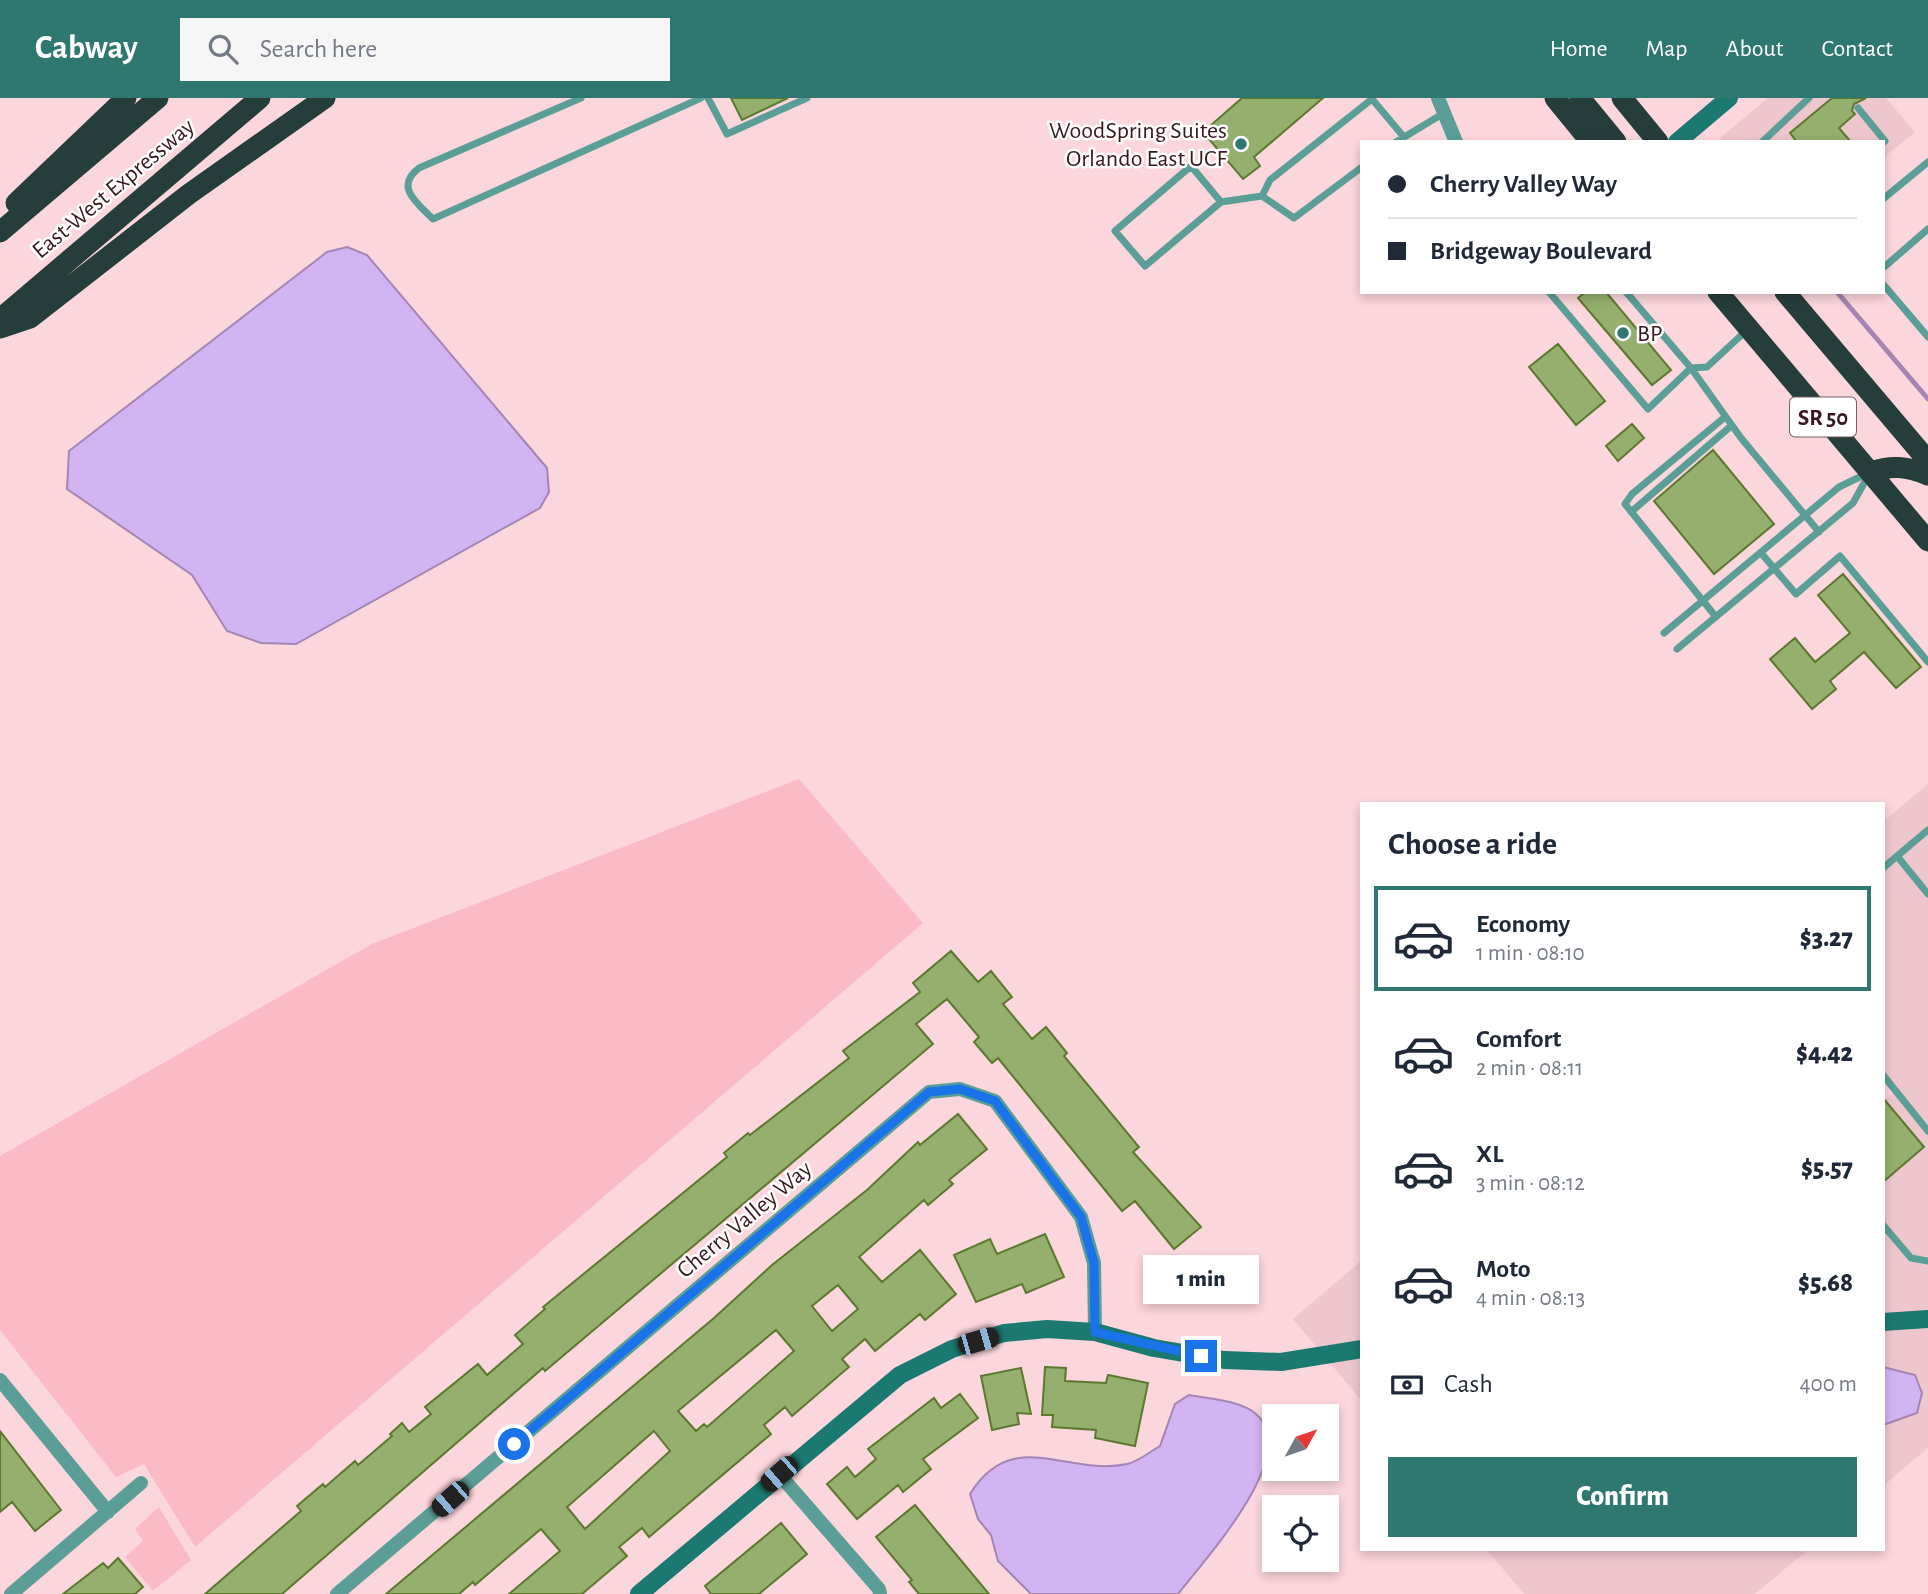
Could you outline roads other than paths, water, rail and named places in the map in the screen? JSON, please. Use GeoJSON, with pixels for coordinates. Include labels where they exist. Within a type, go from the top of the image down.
{"type":"FeatureCollection","features":[{"type":"Feature","properties":{"kind":"highway"},"geometry":{"type":"LineString","coordinates":[[0,218],[126,98]]}},
{"type":"Feature","properties":{"kind":"highway","name":"East-West Expressway"},"geometry":{"type":"LineString","coordinates":[[0,232],[158,98]]}},
{"type":"Feature","properties":{"kind":"highway","name":"East-West Expressway"},"geometry":{"type":"LineString","coordinates":[[0,320],[260,98]]}},
{"type":"Feature","properties":{"kind":"highway"},"geometry":{"type":"LineString","coordinates":[[0,328],[30,318],[189,194],[325,98]]}},
{"type":"Feature","properties":{"kind":"highway"},"geometry":{"type":"LineString","coordinates":[[1555,98],[1589,140]]}},
{"type":"Feature","properties":{"kind":"highway"},"geometry":{"type":"LineString","coordinates":[[1580,98],[1614,140]]}},
{"type":"Feature","properties":{"kind":"highway"},"geometry":{"type":"LineString","coordinates":[[1622,98],[1656,140]]}},
{"type":"Feature","properties":{"kind":"highway","name":"SR 50"},"geometry":{"type":"LineString","coordinates":[[1720,294],[1928,541]]}},
{"type":"Feature","properties":{"kind":"highway","name":"SR 50"},"geometry":{"type":"LineString","coordinates":[[1787,294],[1928,461]]}},
{"type":"Feature","properties":{"kind":"highway"},"geometry":{"type":"LineString","coordinates":[[1870,472],[1889,466],[1913,469],[1928,475]]}},
{"type":"Feature","properties":{"kind":"street"},"geometry":{"type":"LineString","coordinates":[[1438,98],[1455,140]]}},
{"type":"Feature","properties":{"kind":"street"},"geometry":{"type":"LineString","coordinates":[[1679,140],[1728,98]]}},
{"type":"Feature","properties":{"kind":"street","name":"Cherry Valley Way"},"geometry":{"type":"LineString","coordinates":[[337,1594],[929,1092],[960,1089],[995,1101],[1081,1217],[1094,1263],[1095,1332]]}},
{"type":"Feature","properties":{"kind":"street"},"geometry":{"type":"LineString","coordinates":[[1885,1321],[1928,1319]]}},
{"type":"Feature","properties":{"kind":"street"},"geometry":{"type":"LineString","coordinates":[[639,1594],[900,1375],[928,1358],[1004,1333],[1047,1329],[1095,1332],[1154,1348],[1224,1360],[1281,1362],[1360,1349]]}},
{"type":"Feature","properties":{"kind":"street"},"geometry":{"type":"LineString","coordinates":[[0,1380],[108,1512]]}},
{"type":"Feature","properties":{"kind":"street"},"geometry":{"type":"LineString","coordinates":[[779,1474],[879,1589],[880,1594]]}},
{"type":"Feature","properties":{"kind":"street"},"geometry":{"type":"LineString","coordinates":[[11,1594],[141,1483]]}},
{"type":"Feature","properties":{"kind":"lane"},"geometry":{"type":"LineString","coordinates":[[581,98],[418,168],[408,176],[406,184],[414,201],[433,219],[701,98]]}},
{"type":"Feature","properties":{"kind":"lane"},"geometry":{"type":"LineString","coordinates":[[708,98],[727,134],[807,98]]}},
{"type":"Feature","properties":{"kind":"lane"},"geometry":{"type":"LineString","coordinates":[[1762,140],[1809,98]]}},
{"type":"Feature","properties":{"kind":"lane"},"geometry":{"type":"LineString","coordinates":[[1262,196],[1270,180],[1372,99],[1403,136]]}},
{"type":"Feature","properties":{"kind":"lane"},"geometry":{"type":"LineString","coordinates":[[1858,108],[1884,140]]}},
{"type":"Feature","properties":{"kind":"lane"},"geometry":{"type":"LineString","coordinates":[[1398,140],[1444,113]]}},
{"type":"Feature","properties":{"kind":"lane"},"geometry":{"type":"LineString","coordinates":[[1885,198],[1928,162]]}},
{"type":"Feature","properties":{"kind":"lane"},"geometry":{"type":"LineString","coordinates":[[1221,202],[1191,166],[1115,231],[1145,266],[1221,202],[1262,196],[1294,218],[1360,168]]}},
{"type":"Feature","properties":{"kind":"lane"},"geometry":{"type":"LineString","coordinates":[[1885,266],[1928,229]]}},
{"type":"Feature","properties":{"kind":"lane"},"geometry":{"type":"LineString","coordinates":[[1885,286],[1928,337]]}},
{"type":"Feature","properties":{"kind":"lane"},"geometry":{"type":"LineString","coordinates":[[1551,294],[1648,409],[1691,368],[1707,367],[1749,329]]}},
{"type":"Feature","properties":{"kind":"lane"},"geometry":{"type":"LineString","coordinates":[[1628,294],[1691,368],[1731,426],[1819,532]]}},
{"type":"Feature","properties":{"kind":"lane"},"geometry":{"type":"LineString","coordinates":[[1716,617],[1625,505],[1632,494],[1725,417]]}},
{"type":"Feature","properties":{"kind":"lane"},"geometry":{"type":"LineString","coordinates":[[1631,512],[1731,426]]}},
{"type":"Feature","properties":{"kind":"lane"},"geometry":{"type":"LineString","coordinates":[[1664,633],[1839,487],[1870,472]]}},
{"type":"Feature","properties":{"kind":"lane"},"geometry":{"type":"LineString","coordinates":[[1677,649],[1853,503],[1870,472]]}},
{"type":"Feature","properties":{"kind":"lane"},"geometry":{"type":"LineString","coordinates":[[1761,553],[1796,594],[1840,556],[1928,662]]}},
{"type":"Feature","properties":{"kind":"lane"},"geometry":{"type":"LineString","coordinates":[[1885,866],[1928,830]]}},
{"type":"Feature","properties":{"kind":"lane"},"geometry":{"type":"LineString","coordinates":[[1897,856],[1928,894]]}},
{"type":"Feature","properties":{"kind":"lane"},"geometry":{"type":"LineString","coordinates":[[1885,1077],[1928,1131]]}},
{"type":"Feature","properties":{"kind":"lane"},"geometry":{"type":"LineString","coordinates":[[1885,1227],[1911,1258],[1928,1261]]}},
{"type":"Feature","properties":{"kind":"waterway"},"geometry":{"type":"LineString","coordinates":[[1839,294],[1928,399]]}},
{"type":"Feature","properties":{"kind":"place","name":"WoodSpring Suites Orlando East UCF"},"geometry":{"type":"Point","coordinates":[1241,144]}},
{"type":"Feature","properties":{"kind":"place","name":"BP"},"geometry":{"type":"Point","coordinates":[1623,333]}}]}
